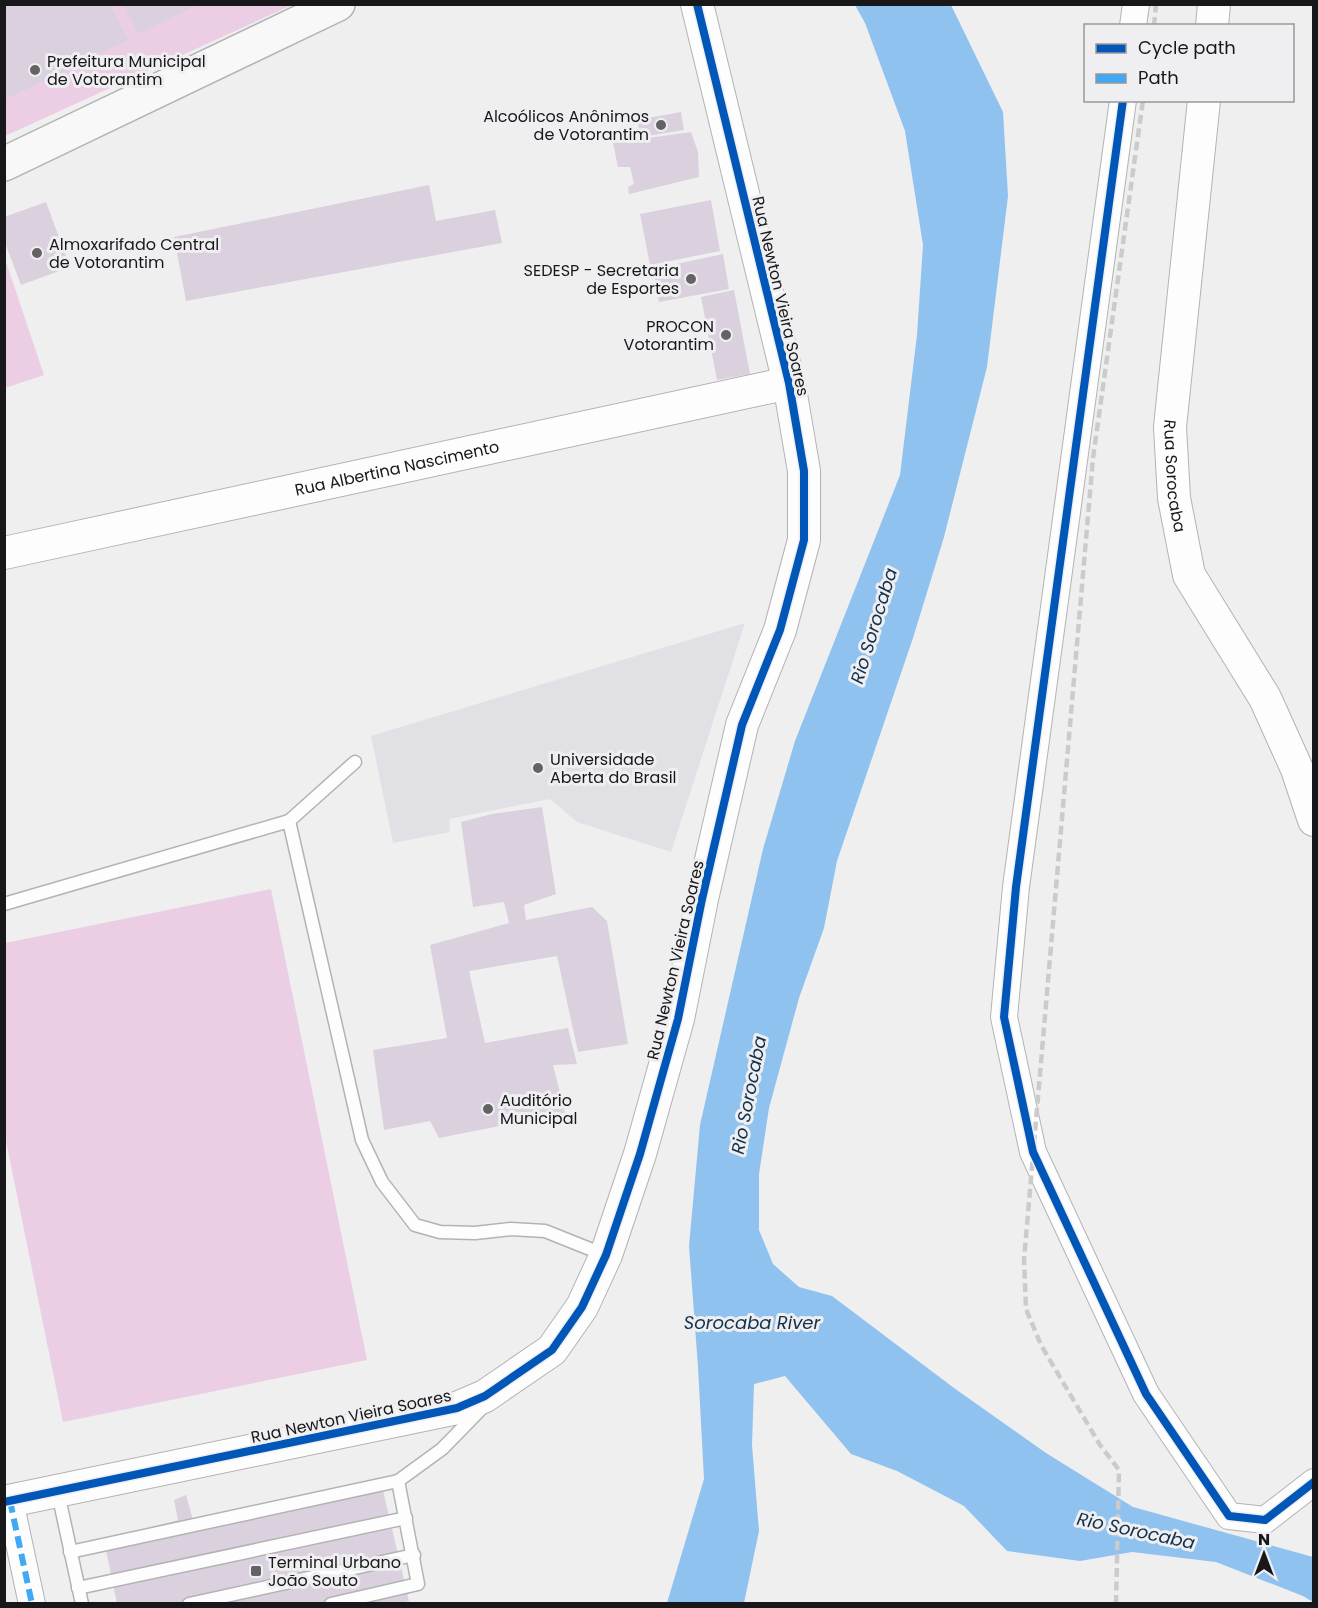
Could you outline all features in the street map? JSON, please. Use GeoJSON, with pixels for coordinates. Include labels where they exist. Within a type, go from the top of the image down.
{"type":"FeatureCollection","features":[{"type":"Feature","properties":{"kind":"main road"},"geometry":{"type":"LineString","coordinates":[[4,164],[338,4]]}},
{"type":"Feature","properties":{"kind":"street","name":"Rua Newton Vieira Soares"},"geometry":{"type":"LineString","coordinates":[[7,1502],[457,1408],[485,1396],[552,1350],[582,1307],[606,1255],[640,1154],[678,1019],[702,899],[742,725],[780,630],[804,540],[804,471],[789,383],[697,4]]}},
{"type":"Feature","properties":{"kind":"street"},"geometry":{"type":"LineString","coordinates":[[1133,24],[1136,4]]}},
{"type":"Feature","properties":{"kind":"street"},"geometry":{"type":"LineString","coordinates":[[1212,24],[1214,4]]}},
{"type":"Feature","properties":{"kind":"street"},"geometry":{"type":"LineString","coordinates":[[1123,102],[1016,887],[1004,1017],[1033,1152],[1146,1394],[1229,1516],[1265,1520],[1314,1482]]}},
{"type":"Feature","properties":{"kind":"street","name":"Rua Sorocaba"},"geometry":{"type":"LineString","coordinates":[[1204,102],[1170,427],[1174,498],[1189,575],[1265,698],[1298,769],[1314,820]]}},
{"type":"Feature","properties":{"kind":"street","name":"Rua Albertina Nascimento"},"geometry":{"type":"LineString","coordinates":[[4,553],[789,383]]}},
{"type":"Feature","properties":{"kind":"street"},"geometry":{"type":"LineString","coordinates":[[7,1502],[32,1604]]}},
{"type":"Feature","properties":{"kind":"lane"},"geometry":{"type":"LineString","coordinates":[[4,904],[289,822],[355,762]]}},
{"type":"Feature","properties":{"kind":"lane"},"geometry":{"type":"LineString","coordinates":[[289,822],[362,1140],[382,1182],[415,1225],[440,1232],[475,1233],[511,1229],[545,1231],[606,1255]]}},
{"type":"Feature","properties":{"kind":"lane"},"geometry":{"type":"LineString","coordinates":[[70,1552],[398,1481],[442,1449],[511,1379]]}},
{"type":"Feature","properties":{"kind":"lane"},"geometry":{"type":"LineString","coordinates":[[331,1604],[418,1584],[398,1481]]}},
{"type":"Feature","properties":{"kind":"lane"},"geometry":{"type":"LineString","coordinates":[[57,1491],[82,1604]]}},
{"type":"Feature","properties":{"kind":"lane"},"geometry":{"type":"LineString","coordinates":[[78,1588],[406,1518]]}},
{"type":"Feature","properties":{"kind":"lane"},"geometry":{"type":"LineString","coordinates":[[189,1604],[414,1556]]}},
{"type":"Feature","properties":{"kind":"shaded area"},"geometry":{"type":"Polygon","coordinates":[[[5,4],[292,5],[5,136],[5,4]]]}},
{"type":"Feature","properties":{"kind":"shaded area"},"geometry":{"type":"Polygon","coordinates":[[[5,259],[44,375],[4,388],[5,259]]]}},
{"type":"Feature","properties":{"kind":"shaded area","name":"Universidade Aberta do Brasil"},"geometry":{"type":"Polygon","coordinates":[[[745,623],[671,852],[577,822],[550,799],[449,819],[450,832],[393,843],[371,736],[745,623]]]}},
{"type":"Feature","properties":{"kind":"shaded area"},"geometry":{"type":"Polygon","coordinates":[[[271,889],[367,1360],[63,1422],[5,1136],[5,943],[271,889]]]}},
{"type":"Feature","properties":{"kind":"water","name":"Sorocaba River"},"geometry":{"type":"Polygon","coordinates":[[[855,5],[951,5],[1003,112],[1008,196],[987,367],[944,537],[913,638],[837,861],[824,928],[799,998],[769,1108],[759,1174],[759,1230],[773,1264],[799,1287],[832,1296],[954,1388],[1046,1453],[1133,1507],[1313,1557],[1313,1602],[1216,1562],[1132,1552],[1080,1561],[1007,1551],[964,1506],[897,1471],[851,1454],[785,1376],[754,1384],[752,1445],[759,1531],[744,1603],[667,1603],[704,1479],[689,1246],[700,1125],[763,849],[795,741],[900,475],[917,335],[923,245],[905,131],[865,23],[855,5]]]}},
{"type":"Feature","properties":{"kind":"building","name":"Prefeitura Municipal de Votorantim"},"geometry":{"type":"Polygon","coordinates":[[[4,4],[110,4],[128,40],[4,100],[4,4]]]}},
{"type":"Feature","properties":{"kind":"building"},"geometry":{"type":"Polygon","coordinates":[[[124,4],[200,4],[138,34],[124,4]]]}},
{"type":"Feature","properties":{"kind":"building","name":"Alcoólicos Anônimos de Votorantim"},"geometry":{"type":"Polygon","coordinates":[[[681,112],[684,130],[641,137],[637,120],[681,112]]]}},
{"type":"Feature","properties":{"kind":"building"},"geometry":{"type":"Polygon","coordinates":[[[691,132],[698,152],[699,177],[629,194],[628,187],[634,184],[630,167],[618,167],[613,143],[691,132]]]}},
{"type":"Feature","properties":{"kind":"building"},"geometry":{"type":"Polygon","coordinates":[[[429,185],[436,221],[495,210],[502,243],[186,301],[174,237],[429,185]]]}},
{"type":"Feature","properties":{"kind":"building"},"geometry":{"type":"Polygon","coordinates":[[[711,200],[720,251],[650,265],[640,214],[711,200]]]}},
{"type":"Feature","properties":{"kind":"building","name":"Almoxarifado Central de Votorantim"},"geometry":{"type":"Polygon","coordinates":[[[46,202],[70,267],[21,285],[4,240],[4,217],[46,202]]]}},
{"type":"Feature","properties":{"kind":"building","name":"SEDESP - Secretaria de Esportes"},"geometry":{"type":"Polygon","coordinates":[[[723,254],[729,289],[659,302],[653,269],[723,254]]]}},
{"type":"Feature","properties":{"kind":"building","name":"PROCON Votorantim"},"geometry":{"type":"Polygon","coordinates":[[[734,290],[750,374],[717,380],[701,297],[734,290]]]}},
{"type":"Feature","properties":{"kind":"building"},"geometry":{"type":"Polygon","coordinates":[[[542,807],[556,894],[524,905],[526,920],[592,907],[607,921],[628,1044],[578,1052],[557,956],[469,971],[485,1043],[568,1028],[577,1064],[553,1065],[565,1113],[439,1138],[430,1121],[384,1130],[373,1050],[447,1038],[430,945],[509,923],[504,902],[473,907],[461,822],[492,814],[542,807]]]}},
{"type":"Feature","properties":{"kind":"building","name":"Terminal Urbano João Souto"},"geometry":{"type":"Polygon","coordinates":[[[381,1482],[409,1601],[395,1604],[117,1604],[104,1540],[178,1520],[174,1500],[186,1495],[193,1520],[381,1482]]]}},
{"type":"Feature","properties":{"kind":"railway"},"geometry":{"type":"LineString","coordinates":[[1154,24],[1156,4]]}},
{"type":"Feature","properties":{"kind":"railway"},"geometry":{"type":"LineString","coordinates":[[1116,1604],[1119,1470],[1100,1445],[1041,1345],[1026,1309],[1024,1260],[1093,458],[1143,102]]}},
{"type":"Feature","properties":{"kind":"marked path"},"geometry":{"type":"LineString","coordinates":[[10,1501],[32,1604]]}},
{"type":"Feature","properties":{"kind":"cycle path"},"geometry":{"type":"LineString","coordinates":[[4,1502],[457,1408],[485,1396],[552,1350],[582,1307],[606,1255],[640,1154],[678,1019],[702,899],[742,725],[780,630],[804,540],[804,471],[789,383],[697,4]]}},
{"type":"Feature","properties":{"kind":"cycle path"},"geometry":{"type":"LineString","coordinates":[[1123,102],[1016,887],[1004,1017],[1033,1152],[1146,1394],[1229,1516],[1265,1520],[1314,1482]]}},
{"type":"Feature","properties":{"kind":"place","name":"Prefeitura Municipal de Votorantim"},"geometry":{"type":"Point","coordinates":[35,70]}},
{"type":"Feature","properties":{"kind":"place","name":"Alcoólicos Anônimos de Votorantim"},"geometry":{"type":"Point","coordinates":[661,125]}},
{"type":"Feature","properties":{"kind":"place","name":"Almoxarifado Central de Votorantim"},"geometry":{"type":"Point","coordinates":[37,253]}},
{"type":"Feature","properties":{"kind":"place","name":"SEDESP - Secretaria de Esportes"},"geometry":{"type":"Point","coordinates":[691,279]}},
{"type":"Feature","properties":{"kind":"place","name":"PROCON Votorantim"},"geometry":{"type":"Point","coordinates":[726,335]}},
{"type":"Feature","properties":{"kind":"place","name":"Universidade Aberta do Brasil"},"geometry":{"type":"Point","coordinates":[538,768]}},
{"type":"Feature","properties":{"kind":"place","name":"Auditório Municipal"},"geometry":{"type":"Point","coordinates":[488,1109]}},
{"type":"Feature","properties":{"kind":"place","name":"Terminal Urbano João Souto"},"geometry":{"type":"Point","coordinates":[256,1571]}},
{"type":"Feature","properties":{"kind":"water label","name":"Rio Sorocaba"},"geometry":{"type":"Point","coordinates":[874,626]}},
{"type":"Feature","properties":{"kind":"water label","name":"Rio Sorocaba"},"geometry":{"type":"Point","coordinates":[749,1095]}},
{"type":"Feature","properties":{"kind":"water label","name":"Rio Sorocaba"},"geometry":{"type":"Point","coordinates":[1136,1531]}}]}
